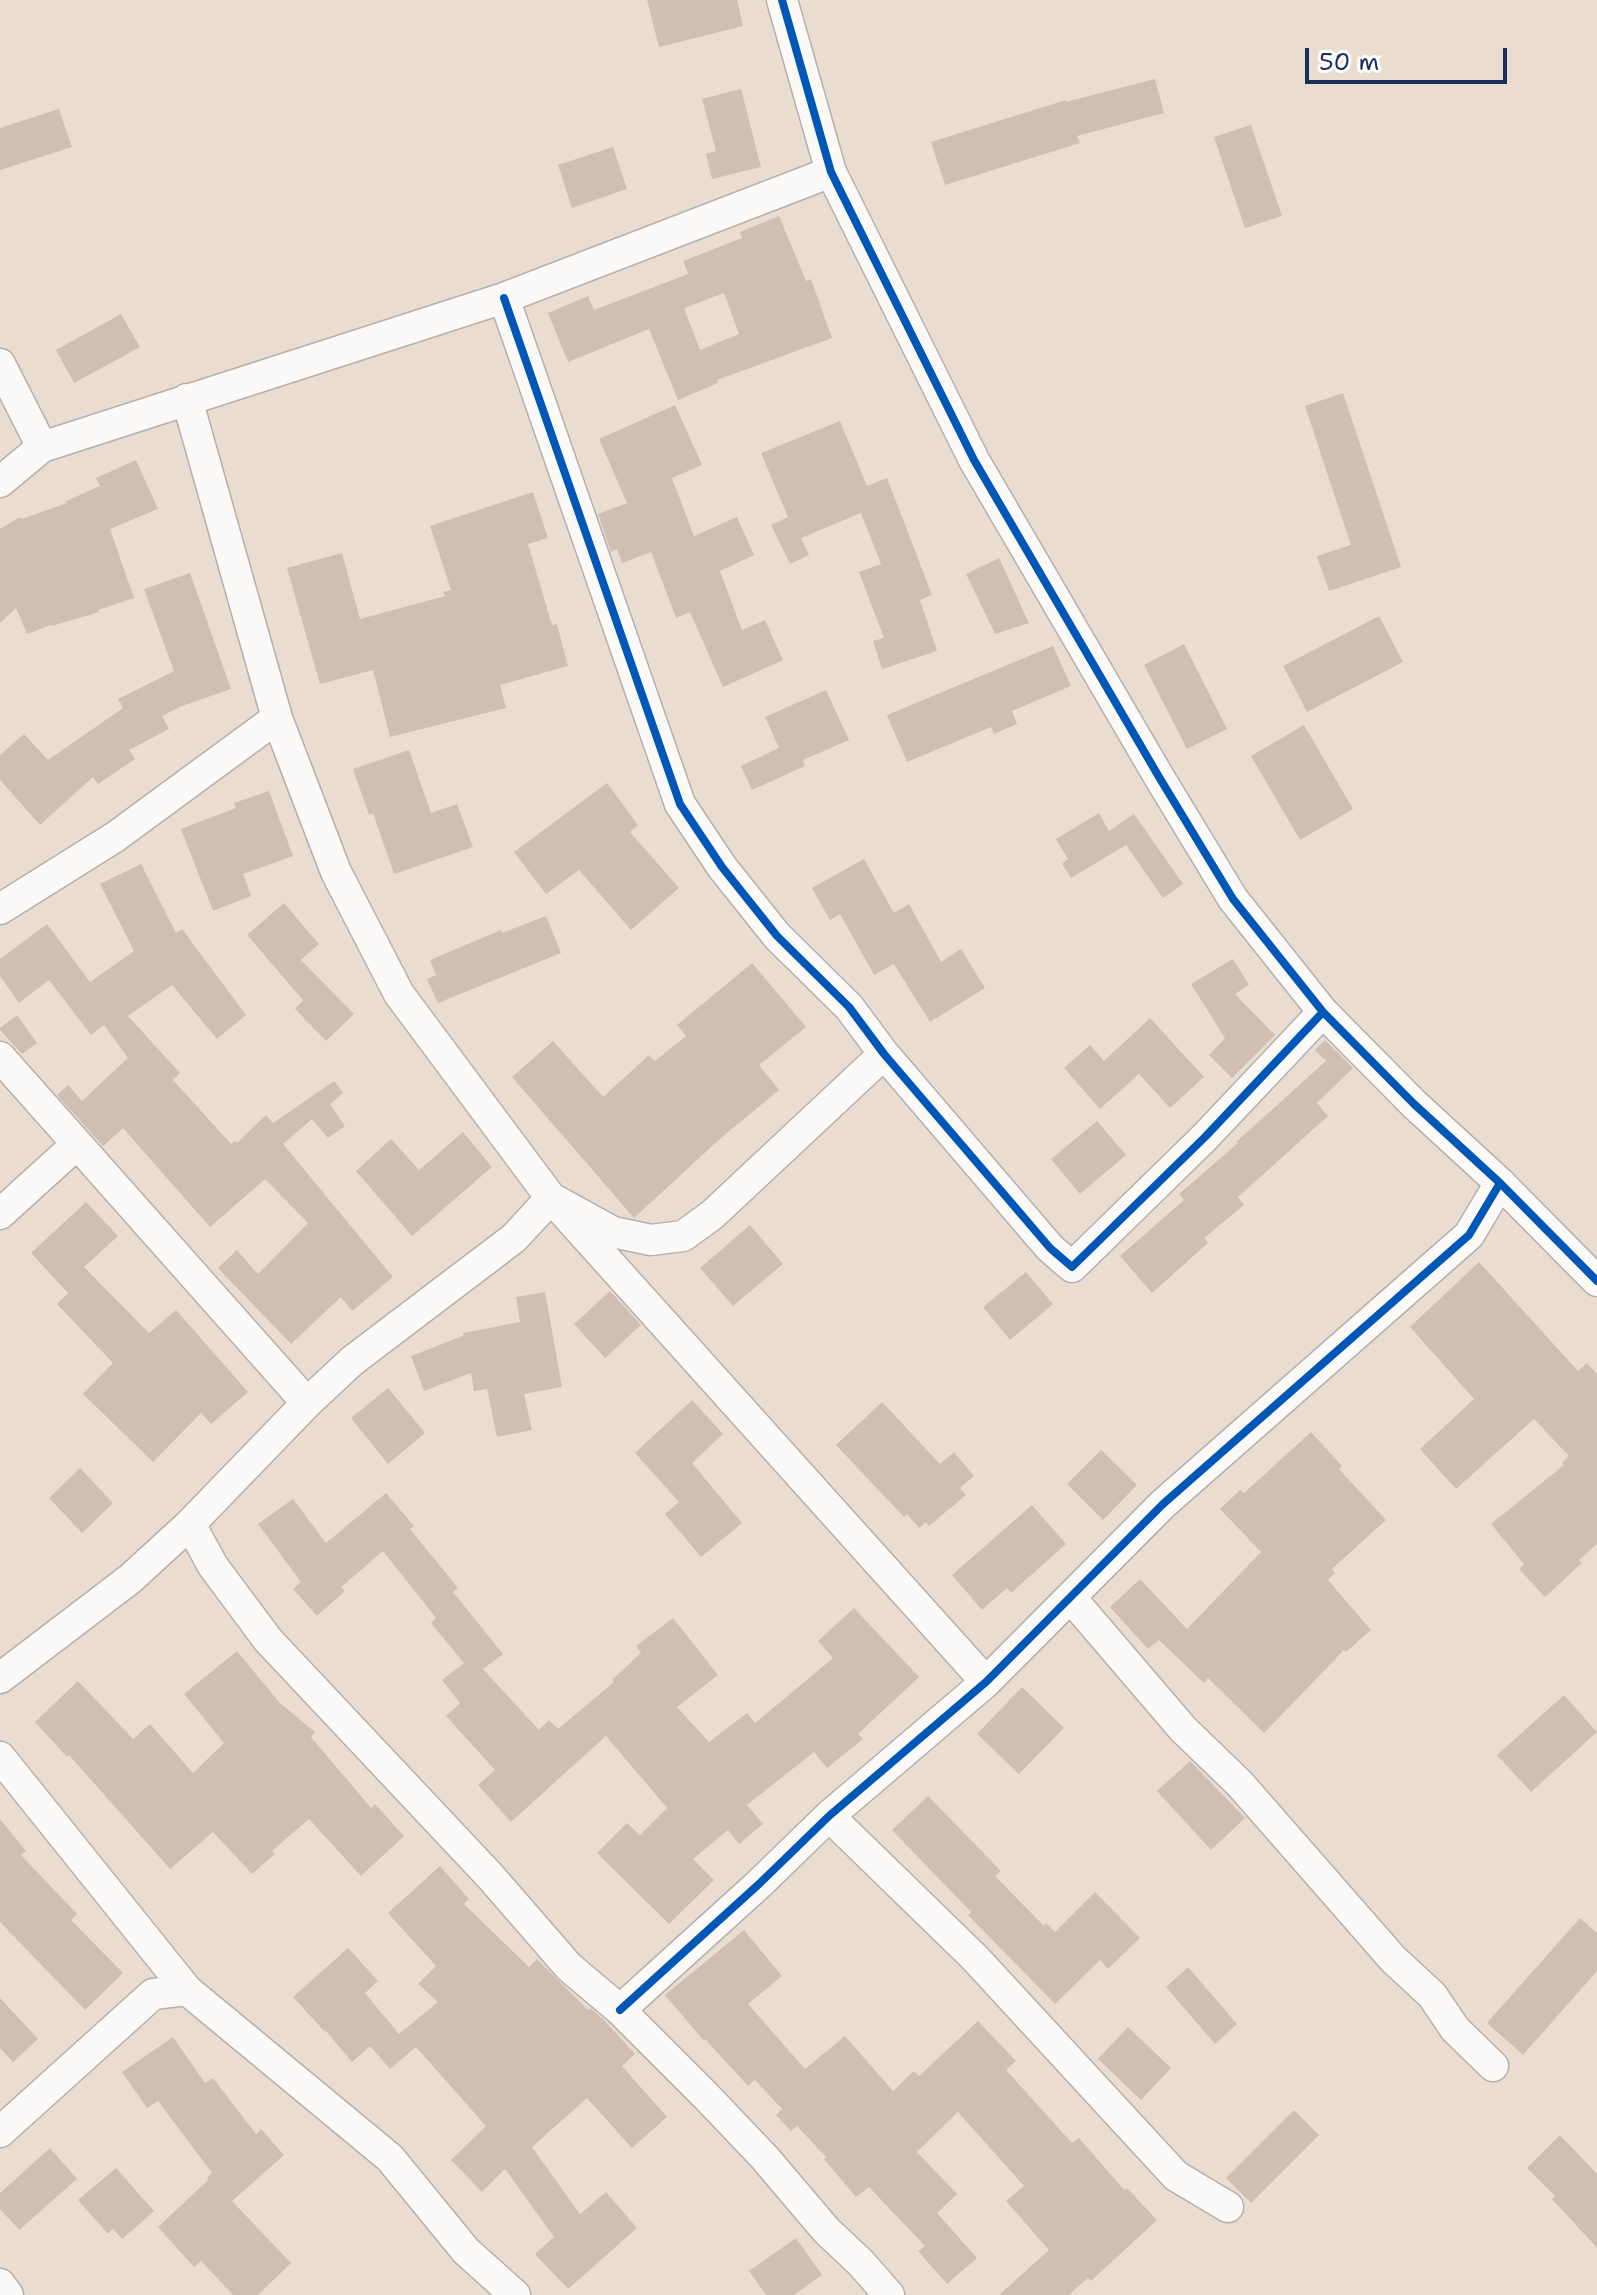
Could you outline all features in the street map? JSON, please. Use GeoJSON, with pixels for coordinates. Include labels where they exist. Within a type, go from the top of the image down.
{"type":"FeatureCollection","features":[{"type":"Feature","properties":{"kind":"street"},"geometry":{"type":"LineString","coordinates":[[782,0],[831,172],[974,460],[1233,899],[1323,1012],[1597,1281]]}},
{"type":"Feature","properties":{"kind":"street"},"geometry":{"type":"LineString","coordinates":[[0,482],[42,447],[504,298],[831,172]]}},
{"type":"Feature","properties":{"kind":"street"},"geometry":{"type":"LineString","coordinates":[[504,298],[680,804],[722,867],[768,924],[849,1007],[884,1054],[1050,1248],[1072,1267],[1205,1137],[1323,1012]]}},
{"type":"Feature","properties":{"kind":"street"},"geometry":{"type":"LineString","coordinates":[[0,364],[42,447]]}},
{"type":"Feature","properties":{"kind":"street"},"geometry":{"type":"LineString","coordinates":[[187,399],[277,718],[336,872],[399,994],[551,1198],[986,1682]]}},
{"type":"Feature","properties":{"kind":"street"},"geometry":{"type":"LineString","coordinates":[[0,909],[115,837],[277,718]]}},
{"type":"Feature","properties":{"kind":"street"},"geometry":{"type":"LineString","coordinates":[[551,1198],[613,1232],[651,1240],[683,1236],[712,1215],[884,1054]]}},
{"type":"Feature","properties":{"kind":"street"},"geometry":{"type":"LineString","coordinates":[[0,1057],[307,1403]]}},
{"type":"Feature","properties":{"kind":"street"},"geometry":{"type":"LineString","coordinates":[[0,1214],[76,1145]]}},
{"type":"Feature","properties":{"kind":"street"},"geometry":{"type":"LineString","coordinates":[[620,2010],[829,1816],[986,1682],[1163,1504],[1469,1235],[1500,1183]]}},
{"type":"Feature","properties":{"kind":"street"},"geometry":{"type":"LineString","coordinates":[[0,1678],[130,1579],[190,1524],[352,1361],[514,1238],[551,1198]]}},
{"type":"Feature","properties":{"kind":"street"},"geometry":{"type":"LineString","coordinates":[[190,1524],[213,1566],[268,1640],[480,1865],[569,1967],[620,2010],[755,2147],[826,2230],[889,2295]]}},
{"type":"Feature","properties":{"kind":"street"},"geometry":{"type":"LineString","coordinates":[[1071,1598],[1183,1729],[1240,1784],[1393,1959],[1432,1995],[1455,2029],[1493,2066]]}},
{"type":"Feature","properties":{"kind":"street"},"geometry":{"type":"LineString","coordinates":[[0,1757],[187,1990],[390,2158],[466,2251],[515,2295]]}},
{"type":"Feature","properties":{"kind":"street"},"geometry":{"type":"LineString","coordinates":[[829,1816],[975,1958],[1176,2176],[1228,2207]]}},
{"type":"Feature","properties":{"kind":"street"},"geometry":{"type":"LineString","coordinates":[[0,2132],[153,1994],[187,1990]]}},
{"type":"Feature","properties":{"kind":"street"},"geometry":{"type":"LineString","coordinates":[[0,2284],[8,2295]]}},
{"type":"Feature","properties":{"kind":"building"},"geometry":{"type":"Polygon","coordinates":[[[647,0],[737,0],[743,26],[659,47],[647,0]]]}},
{"type":"Feature","properties":{"kind":"building"},"geometry":{"type":"Polygon","coordinates":[[[1155,79],[1164,113],[1077,136],[1080,143],[945,185],[931,142],[1066,100],[1155,79]]]}},
{"type":"Feature","properties":{"kind":"building"},"geometry":{"type":"Polygon","coordinates":[[[741,89],[761,167],[712,179],[706,154],[716,151],[702,99],[741,89]]]}},
{"type":"Feature","properties":{"kind":"building"},"geometry":{"type":"Polygon","coordinates":[[[59,109],[72,147],[0,170],[0,128],[59,109]]]}},
{"type":"Feature","properties":{"kind":"building"},"geometry":{"type":"Polygon","coordinates":[[[1251,125],[1282,216],[1245,228],[1214,137],[1251,125]]]}},
{"type":"Feature","properties":{"kind":"building"},"geometry":{"type":"Polygon","coordinates":[[[613,147],[627,189],[572,208],[558,165],[613,147]]]}},
{"type":"Feature","properties":{"kind":"building"},"geometry":{"type":"Polygon","coordinates":[[[779,216],[806,281],[811,279],[832,338],[717,380],[718,383],[678,400],[649,329],[568,362],[548,313],[588,296],[594,310],[688,274],[683,261],[742,238],[740,232],[779,216]],[[724,293],[684,308],[700,350],[739,334],[724,293]]]}},
{"type":"Feature","properties":{"kind":"building"},"geometry":{"type":"Polygon","coordinates":[[[121,314],[140,347],[74,383],[56,350],[121,314]]]}},
{"type":"Feature","properties":{"kind":"building"},"geometry":{"type":"Polygon","coordinates":[[[1343,393],[1401,567],[1329,591],[1317,556],[1351,545],[1305,406],[1343,393]]]}},
{"type":"Feature","properties":{"kind":"building"},"geometry":{"type":"Polygon","coordinates":[[[675,405],[702,465],[672,478],[694,536],[737,517],[754,555],[720,571],[742,630],[765,620],[783,660],[723,687],[690,612],[676,618],[651,552],[622,563],[617,549],[611,552],[598,514],[627,503],[599,439],[675,405]]]}},
{"type":"Feature","properties":{"kind":"building"},"geometry":{"type":"Polygon","coordinates":[[[840,421],[867,486],[887,478],[932,595],[920,600],[937,651],[882,669],[873,641],[884,638],[859,572],[881,564],[861,513],[801,538],[809,555],[790,564],[771,525],[788,517],[761,453],[840,421]]]}},
{"type":"Feature","properties":{"kind":"building"},"geometry":{"type":"Polygon","coordinates":[[[136,460],[158,509],[110,529],[134,598],[27,634],[16,608],[0,623],[0,529],[20,517],[22,519],[67,503],[100,486],[96,478],[136,460]]]}},
{"type":"Feature","properties":{"kind":"building"},"geometry":{"type":"Polygon","coordinates":[[[533,492],[548,538],[528,544],[552,625],[557,624],[568,666],[500,685],[506,708],[390,737],[373,670],[320,684],[287,568],[342,553],[360,619],[445,596],[443,592],[451,590],[430,526],[533,492]]]}},
{"type":"Feature","properties":{"kind":"building"},"geometry":{"type":"Polygon","coordinates":[[[999,558],[1029,623],[995,634],[966,574],[999,558]]]}},
{"type":"Feature","properties":{"kind":"building"},"geometry":{"type":"Polygon","coordinates":[[[190,573],[231,689],[162,716],[169,729],[129,750],[135,759],[98,784],[93,777],[40,825],[0,780],[0,755],[24,734],[48,760],[123,708],[118,699],[174,671],[144,589],[190,573]]]}},
{"type":"Feature","properties":{"kind":"building"},"geometry":{"type":"Polygon","coordinates":[[[1379,616],[1403,662],[1307,712],[1283,666],[1379,616]]]}},
{"type":"Feature","properties":{"kind":"building"},"geometry":{"type":"Polygon","coordinates":[[[1184,644],[1227,729],[1187,749],[1144,665],[1184,644]]]}},
{"type":"Feature","properties":{"kind":"building"},"geometry":{"type":"Polygon","coordinates":[[[1053,646],[1071,686],[1012,711],[1017,724],[994,734],[991,727],[907,762],[887,715],[1053,646]]]}},
{"type":"Feature","properties":{"kind":"building"},"geometry":{"type":"Polygon","coordinates":[[[826,690],[849,740],[803,760],[805,766],[752,790],[741,766],[779,748],[765,717],[826,690]]]}},
{"type":"Feature","properties":{"kind":"building"},"geometry":{"type":"Polygon","coordinates":[[[1304,725],[1353,809],[1300,840],[1251,756],[1304,725]]]}},
{"type":"Feature","properties":{"kind":"building"},"geometry":{"type":"Polygon","coordinates":[[[409,750],[431,813],[457,804],[473,847],[394,874],[373,813],[369,815],[353,769],[409,750]]]}},
{"type":"Feature","properties":{"kind":"building"},"geometry":{"type":"Polygon","coordinates":[[[607,783],[638,825],[630,832],[679,888],[631,930],[579,870],[546,894],[514,852],[607,783]]]}},
{"type":"Feature","properties":{"kind":"building"},"geometry":{"type":"Polygon","coordinates":[[[269,791],[293,856],[243,874],[251,896],[213,911],[181,829],[236,808],[234,803],[269,791]]]}},
{"type":"Feature","properties":{"kind":"building"},"geometry":{"type":"Polygon","coordinates":[[[1099,813],[1109,831],[1134,814],[1183,884],[1163,898],[1126,845],[1071,878],[1062,864],[1068,859],[1056,839],[1099,813]]]}},
{"type":"Feature","properties":{"kind":"building"},"geometry":{"type":"Polygon","coordinates":[[[864,859],[894,913],[909,904],[941,962],[961,949],[985,988],[930,1022],[894,964],[874,975],[840,914],[830,920],[812,888],[864,859]]]}},
{"type":"Feature","properties":{"kind":"building"},"geometry":{"type":"Polygon","coordinates":[[[141,864],[176,933],[182,929],[246,1015],[217,1039],[172,985],[128,1016],[180,1073],[173,1080],[231,1144],[237,1143],[266,1115],[273,1123],[334,1081],[343,1093],[330,1104],[345,1126],[328,1138],[312,1119],[283,1144],[393,1277],[352,1311],[341,1297],[291,1344],[218,1268],[237,1250],[258,1274],[308,1223],[265,1179],[210,1227],[123,1128],[103,1146],[57,1095],[68,1085],[82,1101],[128,1058],[104,1025],[91,1035],[49,980],[19,1003],[0,976],[0,959],[47,924],[90,982],[134,951],[100,884],[141,864]]]}},
{"type":"Feature","properties":{"kind":"building"},"geometry":{"type":"Polygon","coordinates":[[[284,903],[319,944],[301,960],[354,1014],[326,1041],[295,1009],[303,1000],[247,935],[284,903]]]}},
{"type":"Feature","properties":{"kind":"building"},"geometry":{"type":"Polygon","coordinates":[[[546,916],[561,953],[438,1003],[427,979],[436,975],[430,960],[501,930],[502,933],[546,916]]]}},
{"type":"Feature","properties":{"kind":"building"},"geometry":{"type":"Polygon","coordinates":[[[1233,959],[1249,985],[1235,994],[1275,1035],[1232,1078],[1209,1055],[1225,1038],[1191,984],[1233,959]]]}},
{"type":"Feature","properties":{"kind":"building"},"geometry":{"type":"Polygon","coordinates":[[[752,963],[806,1027],[759,1065],[779,1090],[722,1137],[634,1218],[512,1077],[553,1041],[603,1097],[649,1055],[655,1061],[686,1036],[677,1025],[752,963]]]}},
{"type":"Feature","properties":{"kind":"building"},"geometry":{"type":"Polygon","coordinates":[[[17,1015],[37,1043],[22,1054],[0,1030],[17,1015]]]}},
{"type":"Feature","properties":{"kind":"building"},"geometry":{"type":"Polygon","coordinates":[[[1150,1018],[1204,1077],[1170,1108],[1139,1074],[1100,1109],[1064,1068],[1090,1045],[1104,1061],[1150,1018]]]}},
{"type":"Feature","properties":{"kind":"building"},"geometry":{"type":"Polygon","coordinates":[[[1325,1040],[1353,1068],[1317,1103],[1328,1116],[1238,1197],[1244,1205],[1204,1238],[1208,1243],[1152,1293],[1120,1256],[1184,1200],[1179,1194],[1326,1061],[1315,1050],[1325,1040]]]}},
{"type":"Feature","properties":{"kind":"building"},"geometry":{"type":"Polygon","coordinates":[[[1097,1121],[1126,1155],[1080,1194],[1051,1159],[1097,1121]]]}},
{"type":"Feature","properties":{"kind":"building"},"geometry":{"type":"Polygon","coordinates":[[[463,1132],[492,1167],[412,1236],[356,1171],[391,1139],[419,1170],[463,1132]]]}},
{"type":"Feature","properties":{"kind":"building"},"geometry":{"type":"Polygon","coordinates":[[[86,1202],[118,1236],[84,1267],[149,1333],[176,1310],[248,1392],[211,1424],[201,1413],[153,1462],[83,1394],[113,1363],[57,1304],[68,1293],[31,1253],[86,1202]]]}},
{"type":"Feature","properties":{"kind":"building"},"geometry":{"type":"Polygon","coordinates":[[[750,1225],[783,1264],[733,1306],[700,1268],[750,1225]]]}},
{"type":"Feature","properties":{"kind":"building"},"geometry":{"type":"Polygon","coordinates":[[[1479,1262],[1578,1371],[1587,1363],[1597,1374],[1597,1544],[1579,1560],[1582,1563],[1545,1597],[1519,1569],[1524,1564],[1491,1524],[1564,1465],[1562,1463],[1569,1456],[1534,1419],[1456,1489],[1420,1449],[1474,1399],[1410,1327],[1479,1262]]]}},
{"type":"Feature","properties":{"kind":"building"},"geometry":{"type":"Polygon","coordinates":[[[1026,1272],[1053,1304],[1010,1340],[983,1307],[1026,1272]]]}},
{"type":"Feature","properties":{"kind":"building"},"geometry":{"type":"Polygon","coordinates":[[[610,1291],[641,1325],[605,1358],[574,1324],[610,1291]]]}},
{"type":"Feature","properties":{"kind":"building"},"geometry":{"type":"Polygon","coordinates":[[[545,1292],[562,1387],[524,1394],[532,1430],[497,1437],[487,1389],[474,1391],[471,1373],[424,1391],[411,1356],[463,1336],[463,1333],[520,1322],[516,1297],[545,1292]]]}},
{"type":"Feature","properties":{"kind":"building"},"geometry":{"type":"Polygon","coordinates":[[[388,1388],[425,1433],[388,1464],[351,1418],[388,1388]]]}},
{"type":"Feature","properties":{"kind":"building"},"geometry":{"type":"Polygon","coordinates":[[[692,1400],[723,1434],[692,1463],[742,1523],[701,1557],[665,1514],[679,1502],[635,1453],[692,1400]]]}},
{"type":"Feature","properties":{"kind":"building"},"geometry":{"type":"Polygon","coordinates":[[[882,1402],[940,1464],[954,1452],[974,1476],[960,1488],[966,1495],[929,1526],[926,1522],[919,1528],[907,1514],[904,1517],[836,1445],[882,1402]]]}},
{"type":"Feature","properties":{"kind":"building"},"geometry":{"type":"Polygon","coordinates":[[[1311,1432],[1342,1466],[1339,1469],[1386,1520],[1332,1569],[1335,1573],[1328,1580],[1371,1630],[1346,1652],[1344,1650],[1264,1733],[1208,1678],[1204,1683],[1159,1640],[1148,1649],[1110,1607],[1140,1579],[1187,1629],[1261,1552],[1220,1509],[1240,1490],[1244,1493],[1311,1432]]]}},
{"type":"Feature","properties":{"kind":"building"},"geometry":{"type":"Polygon","coordinates":[[[1101,1450],[1137,1485],[1103,1520],[1067,1484],[1101,1450]]]}},
{"type":"Feature","properties":{"kind":"building"},"geometry":{"type":"Polygon","coordinates":[[[80,1468],[113,1503],[82,1533],[49,1498],[80,1468]]]}},
{"type":"Feature","properties":{"kind":"building"},"geometry":{"type":"Polygon","coordinates":[[[386,1493],[414,1526],[410,1529],[458,1588],[453,1592],[503,1654],[483,1669],[539,1730],[549,1720],[558,1729],[614,1682],[612,1680],[641,1653],[636,1646],[673,1618],[718,1675],[677,1707],[709,1742],[747,1713],[755,1723],[833,1658],[818,1641],[854,1608],[919,1677],[858,1734],[863,1739],[827,1768],[814,1752],[747,1805],[763,1824],[739,1844],[728,1830],[693,1859],[714,1880],[669,1924],[597,1853],[627,1823],[640,1835],[667,1808],[606,1736],[511,1822],[478,1785],[495,1770],[446,1716],[460,1703],[442,1680],[464,1663],[431,1623],[436,1618],[383,1551],[341,1587],[345,1591],[317,1616],[293,1589],[301,1582],[258,1524],[293,1499],[326,1543],[386,1493]]]}},
{"type":"Feature","properties":{"kind":"building"},"geometry":{"type":"Polygon","coordinates":[[[1032,1505],[1066,1544],[1011,1593],[1007,1588],[982,1610],[952,1575],[1032,1505]]]}},
{"type":"Feature","properties":{"kind":"building"},"geometry":{"type":"Polygon","coordinates":[[[237,1651],[279,1702],[315,1732],[311,1737],[371,1808],[375,1804],[404,1836],[361,1876],[309,1819],[272,1851],[275,1854],[252,1874],[213,1832],[170,1869],[69,1755],[67,1757],[35,1722],[78,1681],[133,1739],[150,1724],[193,1773],[224,1743],[184,1694],[237,1651]]]}},
{"type":"Feature","properties":{"kind":"building"},"geometry":{"type":"Polygon","coordinates":[[[1022,1687],[1064,1728],[1019,1774],[977,1734],[1022,1687]]]}},
{"type":"Feature","properties":{"kind":"building"},"geometry":{"type":"Polygon","coordinates":[[[1564,1695],[1597,1732],[1531,1792],[1497,1755],[1564,1695]]]}},
{"type":"Feature","properties":{"kind":"building"},"geometry":{"type":"Polygon","coordinates":[[[1190,1761],[1245,1818],[1211,1850],[1157,1791],[1190,1761]]]}},
{"type":"Feature","properties":{"kind":"building"},"geometry":{"type":"Polygon","coordinates":[[[928,1796],[1001,1871],[995,1876],[1044,1926],[1046,1923],[1055,1932],[1095,1892],[1140,1938],[1108,1969],[1100,1960],[1055,2004],[968,1915],[971,1912],[892,1830],[928,1796]]]}},
{"type":"Feature","properties":{"kind":"building"},"geometry":{"type":"Polygon","coordinates":[[[0,1819],[26,1851],[21,1855],[77,1914],[71,1920],[123,1973],[85,2010],[0,1922],[0,1819]]]}},
{"type":"Feature","properties":{"kind":"building"},"geometry":{"type":"Polygon","coordinates":[[[440,1866],[469,1899],[464,1904],[529,1967],[537,1959],[588,2010],[590,2008],[603,2019],[635,2054],[622,2066],[667,2117],[632,2148],[587,2098],[532,2147],[580,2214],[606,2192],[637,2228],[568,2289],[535,2254],[554,2237],[505,2169],[482,2192],[451,2160],[486,2126],[416,2047],[390,2069],[370,2046],[352,2062],[293,1997],[348,1948],[378,1981],[365,1993],[399,2034],[438,2002],[418,1984],[436,1966],[388,1913],[440,1866]]]}},
{"type":"Feature","properties":{"kind":"building"},"geometry":{"type":"Polygon","coordinates":[[[1580,1918],[1597,1933],[1597,1971],[1523,2055],[1487,2023],[1580,1918]]]}},
{"type":"Feature","properties":{"kind":"building"},"geometry":{"type":"Polygon","coordinates":[[[744,1930],[782,1976],[748,2004],[805,2069],[845,2036],[893,2091],[914,2071],[919,2076],[978,2021],[1016,2061],[1006,2070],[1072,2143],[1079,2138],[1124,2190],[1127,2188],[1157,2220],[1091,2281],[1088,2278],[1069,2295],[999,2295],[1049,2250],[1006,2201],[1024,2186],[958,2112],[917,2152],[957,2194],[937,2213],[977,2258],[947,2284],[918,2251],[925,2246],[869,2187],[856,2197],[824,2159],[826,2157],[797,2126],[791,2131],[776,2115],[782,2109],[755,2080],[748,2086],[665,1995],[744,1930]]]}},
{"type":"Feature","properties":{"kind":"building"},"geometry":{"type":"Polygon","coordinates":[[[1188,1967],[1237,2024],[1215,2044],[1166,1987],[1188,1967]]]}},
{"type":"Feature","properties":{"kind":"building"},"geometry":{"type":"Polygon","coordinates":[[[0,1998],[38,2039],[13,2062],[0,2048],[0,1998]]]}},
{"type":"Feature","properties":{"kind":"building"},"geometry":{"type":"Polygon","coordinates":[[[1128,2027],[1171,2068],[1141,2100],[1098,2059],[1128,2027]]]}},
{"type":"Feature","properties":{"kind":"building"},"geometry":{"type":"Polygon","coordinates":[[[173,2037],[205,2083],[213,2078],[256,2134],[261,2129],[284,2155],[232,2201],[291,2263],[258,2295],[233,2295],[201,2261],[194,2267],[158,2227],[212,2173],[158,2101],[147,2108],[122,2072],[173,2037]]]}},
{"type":"Feature","properties":{"kind":"building"},"geometry":{"type":"Polygon","coordinates":[[[1294,2110],[1319,2135],[1251,2203],[1226,2178],[1294,2110]]]}},
{"type":"Feature","properties":{"kind":"building"},"geometry":{"type":"Polygon","coordinates":[[[1560,2135],[1597,2174],[1597,2248],[1552,2199],[1555,2196],[1527,2168],[1560,2135]]]}},
{"type":"Feature","properties":{"kind":"building"},"geometry":{"type":"Polygon","coordinates":[[[50,2148],[77,2179],[19,2230],[0,2209],[0,2193],[50,2148]]]}},
{"type":"Feature","properties":{"kind":"building"},"geometry":{"type":"Polygon","coordinates":[[[116,2168],[154,2211],[122,2239],[113,2229],[108,2234],[78,2200],[116,2168]]]}},
{"type":"Feature","properties":{"kind":"building"},"geometry":{"type":"Polygon","coordinates":[[[796,2238],[822,2275],[794,2295],[766,2295],[749,2271],[796,2238]]]}},
{"type":"Feature","properties":{"kind":"cycle path"},"geometry":{"type":"LineString","coordinates":[[782,0],[831,172],[974,460],[1233,899],[1323,1012],[1597,1281]]}},
{"type":"Feature","properties":{"kind":"cycle path"},"geometry":{"type":"LineString","coordinates":[[504,298],[680,804],[722,867],[777,936],[849,1007],[884,1054],[1050,1248],[1072,1267],[1205,1137],[1323,1012]]}},
{"type":"Feature","properties":{"kind":"cycle path"},"geometry":{"type":"LineString","coordinates":[[620,2010],[829,1816],[986,1682],[1163,1504],[1469,1235],[1500,1183]]}}]}
